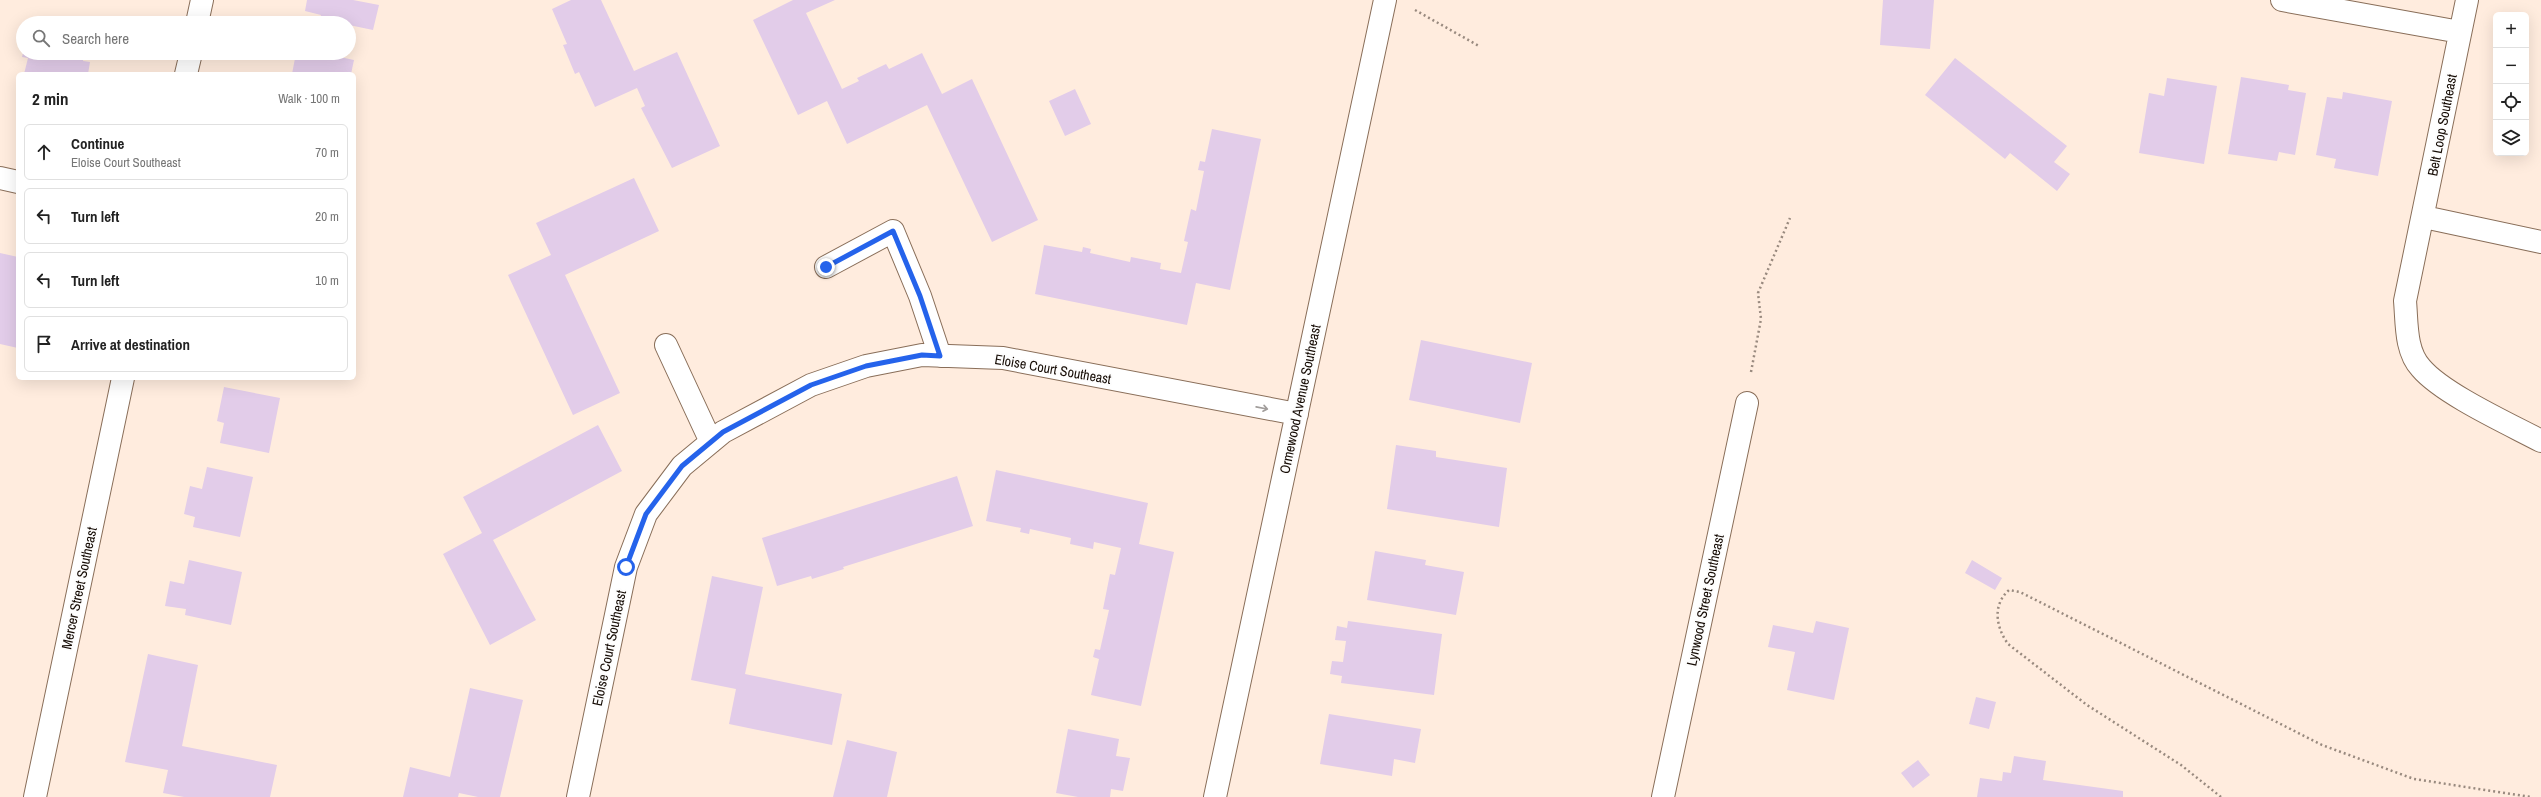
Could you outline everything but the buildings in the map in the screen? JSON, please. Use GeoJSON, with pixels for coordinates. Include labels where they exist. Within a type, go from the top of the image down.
{"type":"FeatureCollection","features":[{"type":"Feature","properties":{"kind":"street"},"geometry":{"type":"LineString","coordinates":[[199,16],[202,0]]}},
{"type":"Feature","properties":{"kind":"street","name":"Ormewood Avenue Southeast"},"geometry":{"type":"LineString","coordinates":[[1215,797],[1385,0]]}},
{"type":"Feature","properties":{"kind":"street"},"geometry":{"type":"LineString","coordinates":[[2282,0],[2460,32]]}},
{"type":"Feature","properties":{"kind":"street","name":"Belt Loop Southeast"},"geometry":{"type":"LineString","coordinates":[[2467,0],[2424,217],[2405,301],[2408,343],[2420,368],[2449,391],[2541,441]]}},
{"type":"Feature","properties":{"kind":"street"},"geometry":{"type":"LineString","coordinates":[[186,72],[189,60]]}},
{"type":"Feature","properties":{"kind":"street"},"geometry":{"type":"LineString","coordinates":[[0,178],[16,182]]}},
{"type":"Feature","properties":{"kind":"street"},"geometry":{"type":"LineString","coordinates":[[2424,217],[2541,242]]}},
{"type":"Feature","properties":{"kind":"street"},"geometry":{"type":"LineString","coordinates":[[826,267],[893,231],[920,296],[940,356]]}},
{"type":"Feature","properties":{"kind":"street"},"geometry":{"type":"LineString","coordinates":[[666,345],[711,442]]}},
{"type":"Feature","properties":{"kind":"street","name":"Eloise Court Southeast"},"geometry":{"type":"LineString","coordinates":[[578,797],[626,567],[646,514],[682,466],[723,432],[811,385],[866,366],[922,355],[1003,358],[1297,414]]}},
{"type":"Feature","properties":{"kind":"street","name":"Mercer Street Southeast"},"geometry":{"type":"LineString","coordinates":[[36,797],[123,380]]}},
{"type":"Feature","properties":{"kind":"street","name":"Lynwood Street Southeast"},"geometry":{"type":"LineString","coordinates":[[1663,797],[1747,403]]}},
{"type":"Feature","properties":{"kind":"path"},"geometry":{"type":"LineString","coordinates":[[1410,8],[1479,46]]}},
{"type":"Feature","properties":{"kind":"path"},"geometry":{"type":"LineString","coordinates":[[1747,403],[1752,356],[1761,319],[1758,293],[1790,218]]}},
{"type":"Feature","properties":{"kind":"path"},"geometry":{"type":"LineString","coordinates":[[2221,797],[2180,766],[2087,705],[2008,644],[1997,621],[1998,607],[2002,596],[2009,590],[2020,592],[2322,745],[2414,779],[2531,797]]}},
{"type":"Feature","properties":{"kind":"route"},"geometry":{"type":"LineString","coordinates":[[626,567],[646,514],[682,466],[723,432],[811,385],[866,366],[922,355],[940,356],[920,296],[893,231],[826,267]]}}]}
